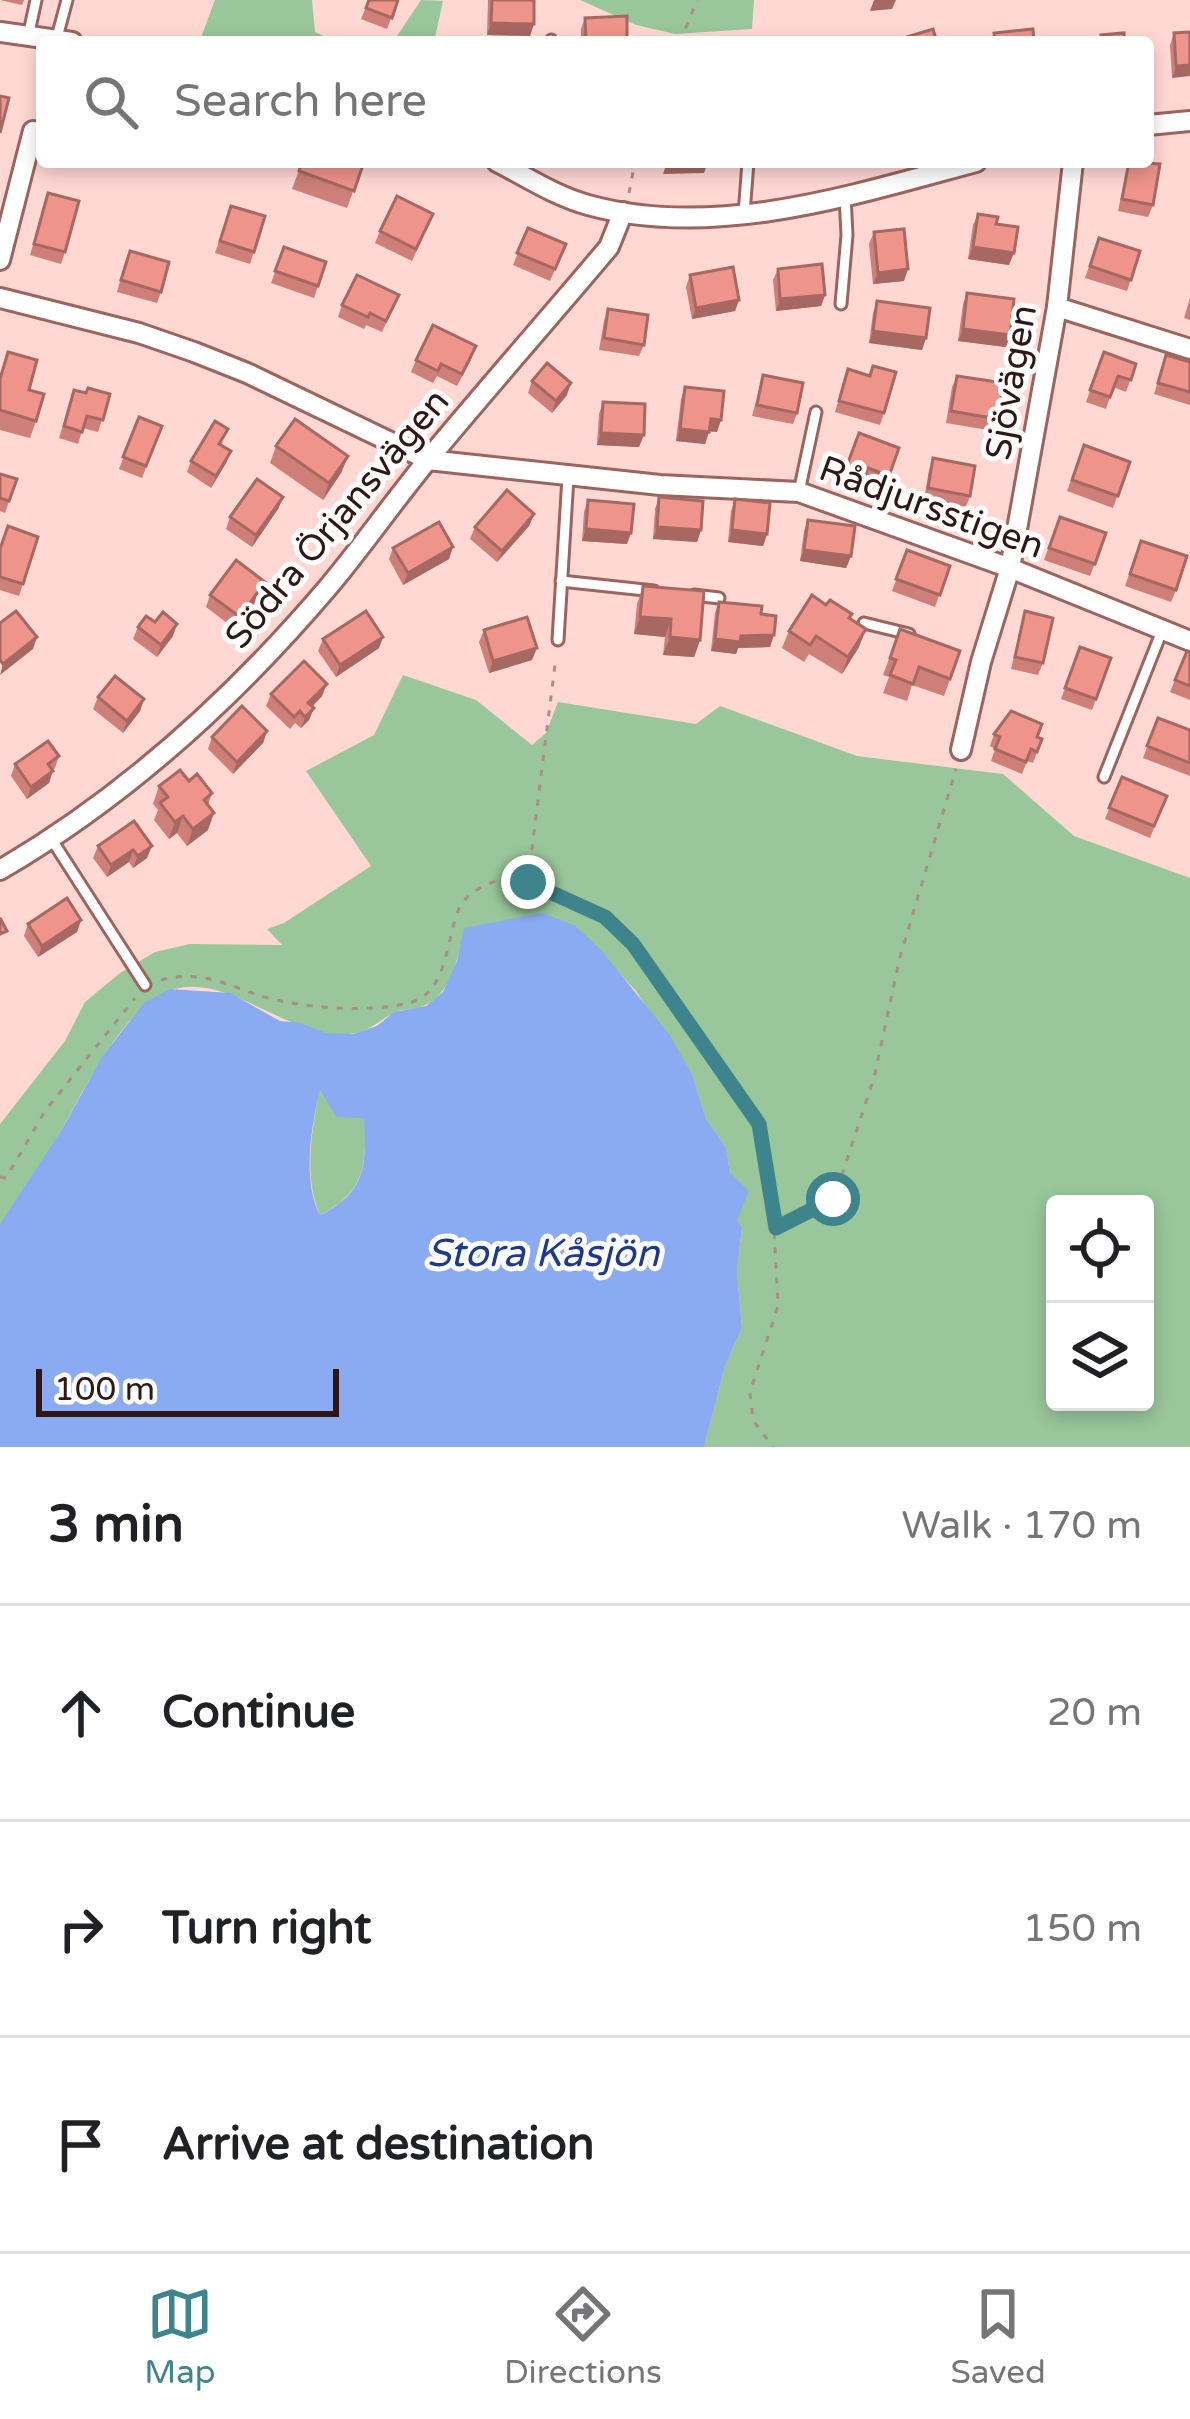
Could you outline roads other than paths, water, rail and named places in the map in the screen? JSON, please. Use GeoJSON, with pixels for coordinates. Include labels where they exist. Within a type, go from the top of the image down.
{"type":"FeatureCollection","features":[{"type":"Feature","properties":{"kind":"street"},"geometry":{"type":"LineString","coordinates":[[0,32],[36,38]]}},
{"type":"Feature","properties":{"kind":"street"},"geometry":{"type":"LineString","coordinates":[[1154,124],[1190,121]]}},
{"type":"Feature","properties":{"kind":"street"},"geometry":{"type":"LineString","coordinates":[[0,260],[33,131]]}},
{"type":"Feature","properties":{"kind":"street"},"geometry":{"type":"LineString","coordinates":[[514,168],[572,200],[623,212],[707,217],[844,195],[952,168]]}},
{"type":"Feature","properties":{"kind":"street","name":"Sjövägen"},"geometry":{"type":"LineString","coordinates":[[961,750],[1010,568],[1057,307],[1072,168]]}},
{"type":"Feature","properties":{"kind":"street","name":"Södra Örjansvägen"},"geometry":{"type":"LineString","coordinates":[[0,870],[52,840],[184,736],[258,663],[328,588],[428,460],[609,247],[623,212]]}},
{"type":"Feature","properties":{"kind":"street","name":"Rådjursstigen"},"geometry":{"type":"LineString","coordinates":[[0,298],[140,333],[194,352],[428,460],[568,477],[799,492],[1010,568],[1190,641]]}},
{"type":"Feature","properties":{"kind":"street"},"geometry":{"type":"LineString","coordinates":[[1057,307],[1190,349]]}},
{"type":"Feature","properties":{"kind":"lane"},"geometry":{"type":"LineString","coordinates":[[28,37],[36,0]]}},
{"type":"Feature","properties":{"kind":"lane"},"geometry":{"type":"LineString","coordinates":[[57,36],[68,0]]}},
{"type":"Feature","properties":{"kind":"lane"},"geometry":{"type":"LineString","coordinates":[[744,214],[748,168]]}},
{"type":"Feature","properties":{"kind":"lane"},"geometry":{"type":"LineString","coordinates":[[841,304],[847,235],[844,195]]}},
{"type":"Feature","properties":{"kind":"lane"},"geometry":{"type":"LineString","coordinates":[[799,492],[816,412]]}},
{"type":"Feature","properties":{"kind":"lane"},"geometry":{"type":"LineString","coordinates":[[558,640],[568,477]]}},
{"type":"Feature","properties":{"kind":"lane"},"geometry":{"type":"LineString","coordinates":[[561,580],[719,598]]}},
{"type":"Feature","properties":{"kind":"lane"},"geometry":{"type":"LineString","coordinates":[[864,622],[914,636]]}},
{"type":"Feature","properties":{"kind":"lane"},"geometry":{"type":"LineString","coordinates":[[1104,777],[1162,631]]}},
{"type":"Feature","properties":{"kind":"lane"},"geometry":{"type":"LineString","coordinates":[[959,654],[981,662]]}},
{"type":"Feature","properties":{"kind":"lane"},"geometry":{"type":"LineString","coordinates":[[52,840],[146,985]]}},
{"type":"Feature","properties":{"kind":"water","name":"Stora Kåsjön"},"geometry":{"type":"Polygon","coordinates":[[[542,913],[576,926],[669,1034],[693,1076],[706,1119],[726,1147],[730,1173],[749,1191],[737,1220],[742,1227],[737,1271],[742,1328],[725,1366],[704,1447],[0,1447],[0,1224],[102,1057],[144,1003],[170,989],[230,993],[280,1021],[326,1033],[353,1034],[377,1026],[394,1012],[426,1006],[443,992],[457,961],[464,928],[542,913]],[[320,1090],[310,1170],[320,1215],[347,1197],[364,1163],[364,1118],[337,1117],[320,1090]]]}}]}
